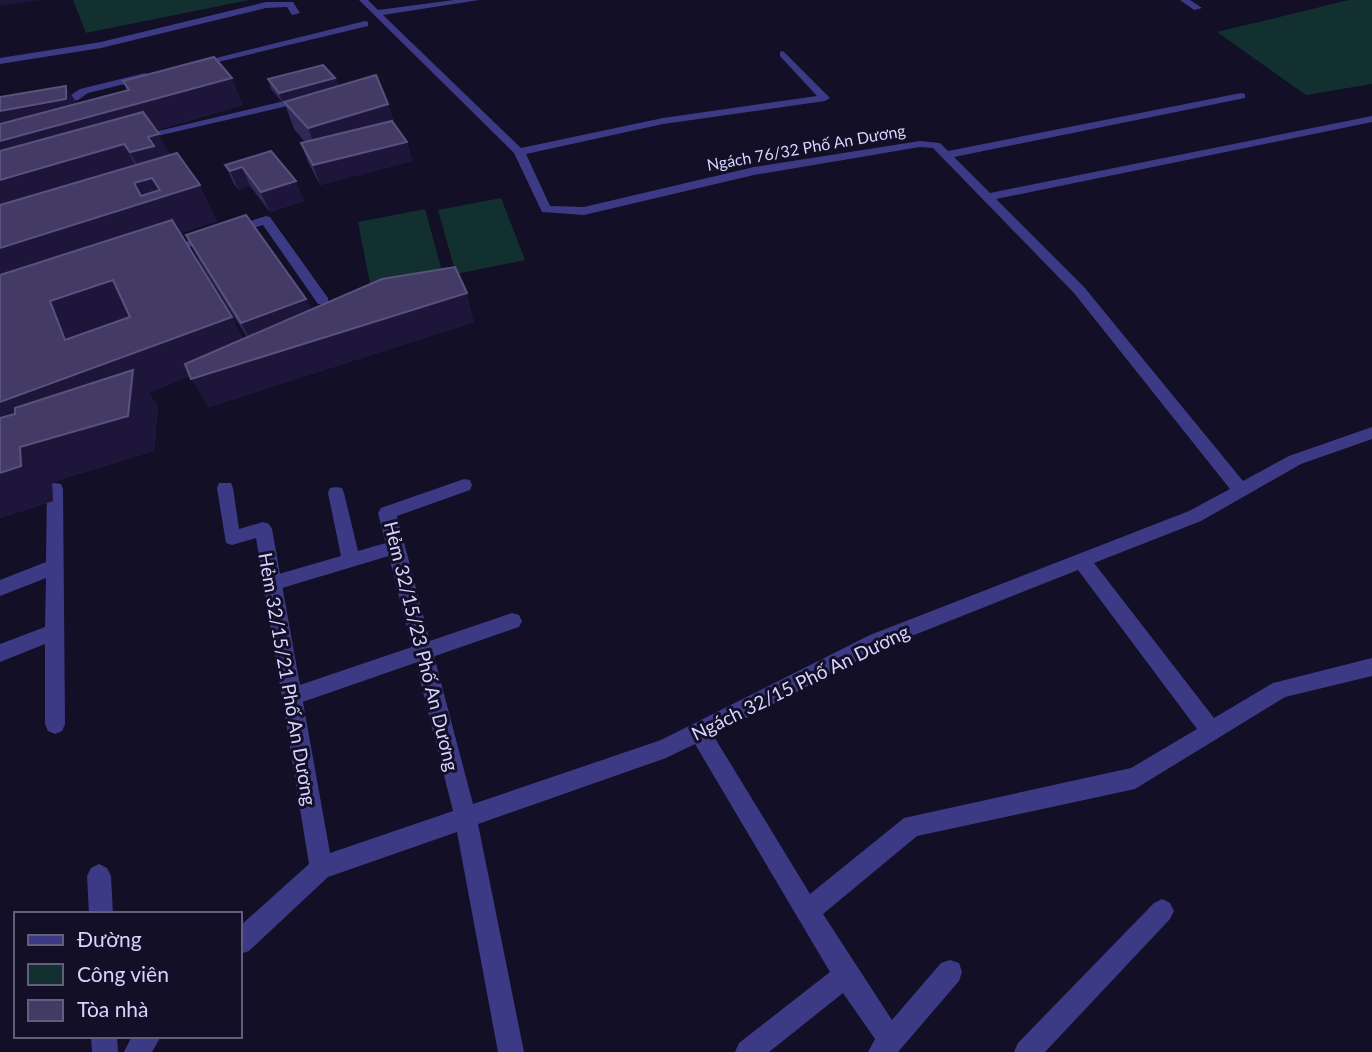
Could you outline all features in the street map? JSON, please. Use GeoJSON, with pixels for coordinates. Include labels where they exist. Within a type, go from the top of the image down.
{"type":"FeatureCollection","features":[{"type":"Feature","properties":{"kind":"street","name":"Ngách 76/32 Phố An Dương"},"geometry":{"type":"LineString","coordinates":[[363,0],[519,152],[546,209],[584,211],[754,171],[920,144],[936,145],[1079,290],[1241,491]]}},
{"type":"Feature","properties":{"kind":"street"},"geometry":{"type":"LineString","coordinates":[[375,13],[475,0]]}},
{"type":"Feature","properties":{"kind":"street"},"geometry":{"type":"LineString","coordinates":[[1184,0],[1197,8]]}},
{"type":"Feature","properties":{"kind":"street"},"geometry":{"type":"LineString","coordinates":[[0,61],[50,56],[100,46],[266,5],[290,4],[295,13]]}},
{"type":"Feature","properties":{"kind":"street"},"geometry":{"type":"LineString","coordinates":[[178,68],[365,23]]}},
{"type":"Feature","properties":{"kind":"street"},"geometry":{"type":"LineString","coordinates":[[519,152],[663,121],[825,98],[783,54]]}},
{"type":"Feature","properties":{"kind":"street"},"geometry":{"type":"LineString","coordinates":[[37,105],[151,75]]}},
{"type":"Feature","properties":{"kind":"street"},"geometry":{"type":"LineString","coordinates":[[946,155],[1241,96]]}},
{"type":"Feature","properties":{"kind":"street"},"geometry":{"type":"LineString","coordinates":[[117,142],[316,97]]}},
{"type":"Feature","properties":{"kind":"street"},"geometry":{"type":"LineString","coordinates":[[988,197],[1372,119]]}},
{"type":"Feature","properties":{"kind":"street"},"geometry":{"type":"LineString","coordinates":[[152,255],[266,219],[323,301]]}},
{"type":"Feature","properties":{"kind":"street","name":"Ngách 32/15 Phố An Dương"},"geometry":{"type":"LineString","coordinates":[[242,940],[321,869],[666,748],[877,641],[1195,516],[1295,460],[1372,433]]}},
{"type":"Feature","properties":{"kind":"street","name":"Hẻm 32/15/23 Phố An Dương"},"geometry":{"type":"LineString","coordinates":[[464,485],[387,513],[466,818],[512,1052]]}},
{"type":"Feature","properties":{"kind":"street","name":"Hẻm 32/15/21 Phố An Dương"},"geometry":{"type":"LineString","coordinates":[[225,488],[232,538],[262,529],[321,869]]}},
{"type":"Feature","properties":{"kind":"street"},"geometry":{"type":"LineString","coordinates":[[55,489],[55,724]]}},
{"type":"Feature","properties":{"kind":"street"},"geometry":{"type":"LineString","coordinates":[[336,494],[351,560]]}},
{"type":"Feature","properties":{"kind":"street"},"geometry":{"type":"LineString","coordinates":[[272,583],[396,547]]}},
{"type":"Feature","properties":{"kind":"street"},"geometry":{"type":"LineString","coordinates":[[1082,561],[1211,731]]}},
{"type":"Feature","properties":{"kind":"street"},"geometry":{"type":"LineString","coordinates":[[0,588],[56,566]]}},
{"type":"Feature","properties":{"kind":"street"},"geometry":{"type":"LineString","coordinates":[[291,697],[512,621]]}},
{"type":"Feature","properties":{"kind":"street"},"geometry":{"type":"LineString","coordinates":[[0,653],[57,631]]}},
{"type":"Feature","properties":{"kind":"street"},"geometry":{"type":"LineString","coordinates":[[807,911],[912,826],[1135,778],[1280,689],[1372,667]]}},
{"type":"Feature","properties":{"kind":"street"},"geometry":{"type":"LineString","coordinates":[[699,732],[886,1046],[950,972]]}},
{"type":"Feature","properties":{"kind":"street"},"geometry":{"type":"LineString","coordinates":[[99,876],[101,912]]}},
{"type":"Feature","properties":{"kind":"street"},"geometry":{"type":"LineString","coordinates":[[1027,1052],[1162,911]]}},
{"type":"Feature","properties":{"kind":"street"},"geometry":{"type":"LineString","coordinates":[[748,1052],[846,975]]}},
{"type":"Feature","properties":{"kind":"green space"},"geometry":{"type":"Polygon","coordinates":[[[73,0],[249,0],[86,33],[73,0]]]}},
{"type":"Feature","properties":{"kind":"green space"},"geometry":{"type":"Polygon","coordinates":[[[1349,0],[1372,0],[1372,84],[1306,95],[1217,32],[1349,0]]]}},
{"type":"Feature","properties":{"kind":"green space"},"geometry":{"type":"Polygon","coordinates":[[[501,198],[525,260],[456,274],[438,210],[501,198]]]}},
{"type":"Feature","properties":{"kind":"green space"},"geometry":{"type":"Polygon","coordinates":[[[425,209],[443,275],[371,289],[358,222],[425,209]]]}},
{"type":"Feature","properties":{"kind":"building"},"geometry":{"type":"Polygon","coordinates":[[[214,57],[232,78],[0,141],[0,124],[129,90],[123,81],[214,57]]]}},
{"type":"Feature","properties":{"kind":"building"},"geometry":{"type":"Polygon","coordinates":[[[323,65],[335,78],[279,93],[268,79],[323,65]]]}},
{"type":"Feature","properties":{"kind":"building"},"geometry":{"type":"Polygon","coordinates":[[[376,75],[388,104],[308,128],[284,102],[376,75]]]}},
{"type":"Feature","properties":{"kind":"building"},"geometry":{"type":"Polygon","coordinates":[[[66,86],[66,99],[0,111],[0,97],[66,86]]]}},
{"type":"Feature","properties":{"kind":"building"},"geometry":{"type":"Polygon","coordinates":[[[143,112],[159,134],[148,137],[154,146],[130,152],[124,144],[0,180],[0,151],[143,112]]]}},
{"type":"Feature","properties":{"kind":"building"},"geometry":{"type":"Polygon","coordinates":[[[392,121],[407,142],[313,165],[301,143],[392,121]]]}},
{"type":"Feature","properties":{"kind":"building"},"geometry":{"type":"Polygon","coordinates":[[[271,151],[296,181],[261,192],[242,167],[230,171],[225,165],[271,151]]]}},
{"type":"Feature","properties":{"kind":"building"},"geometry":{"type":"Polygon","coordinates":[[[177,153],[200,185],[0,248],[0,205],[177,153]],[[152,178],[134,183],[141,196],[160,190],[152,178]]]}},
{"type":"Feature","properties":{"kind":"building"},"geometry":{"type":"Polygon","coordinates":[[[246,215],[306,299],[241,323],[186,235],[246,215]]]}},
{"type":"Feature","properties":{"kind":"building"},"geometry":{"type":"Polygon","coordinates":[[[172,220],[232,317],[0,402],[0,275],[172,220]],[[113,280],[50,301],[65,340],[130,317],[113,280]]]}},
{"type":"Feature","properties":{"kind":"building"},"geometry":{"type":"Polygon","coordinates":[[[455,267],[467,293],[191,379],[185,364],[382,279],[455,267]]]}},
{"type":"Feature","properties":{"kind":"building"},"geometry":{"type":"Polygon","coordinates":[[[133,370],[128,416],[20,447],[21,466],[0,473],[0,418],[15,414],[15,408],[133,370]]]}}]}
